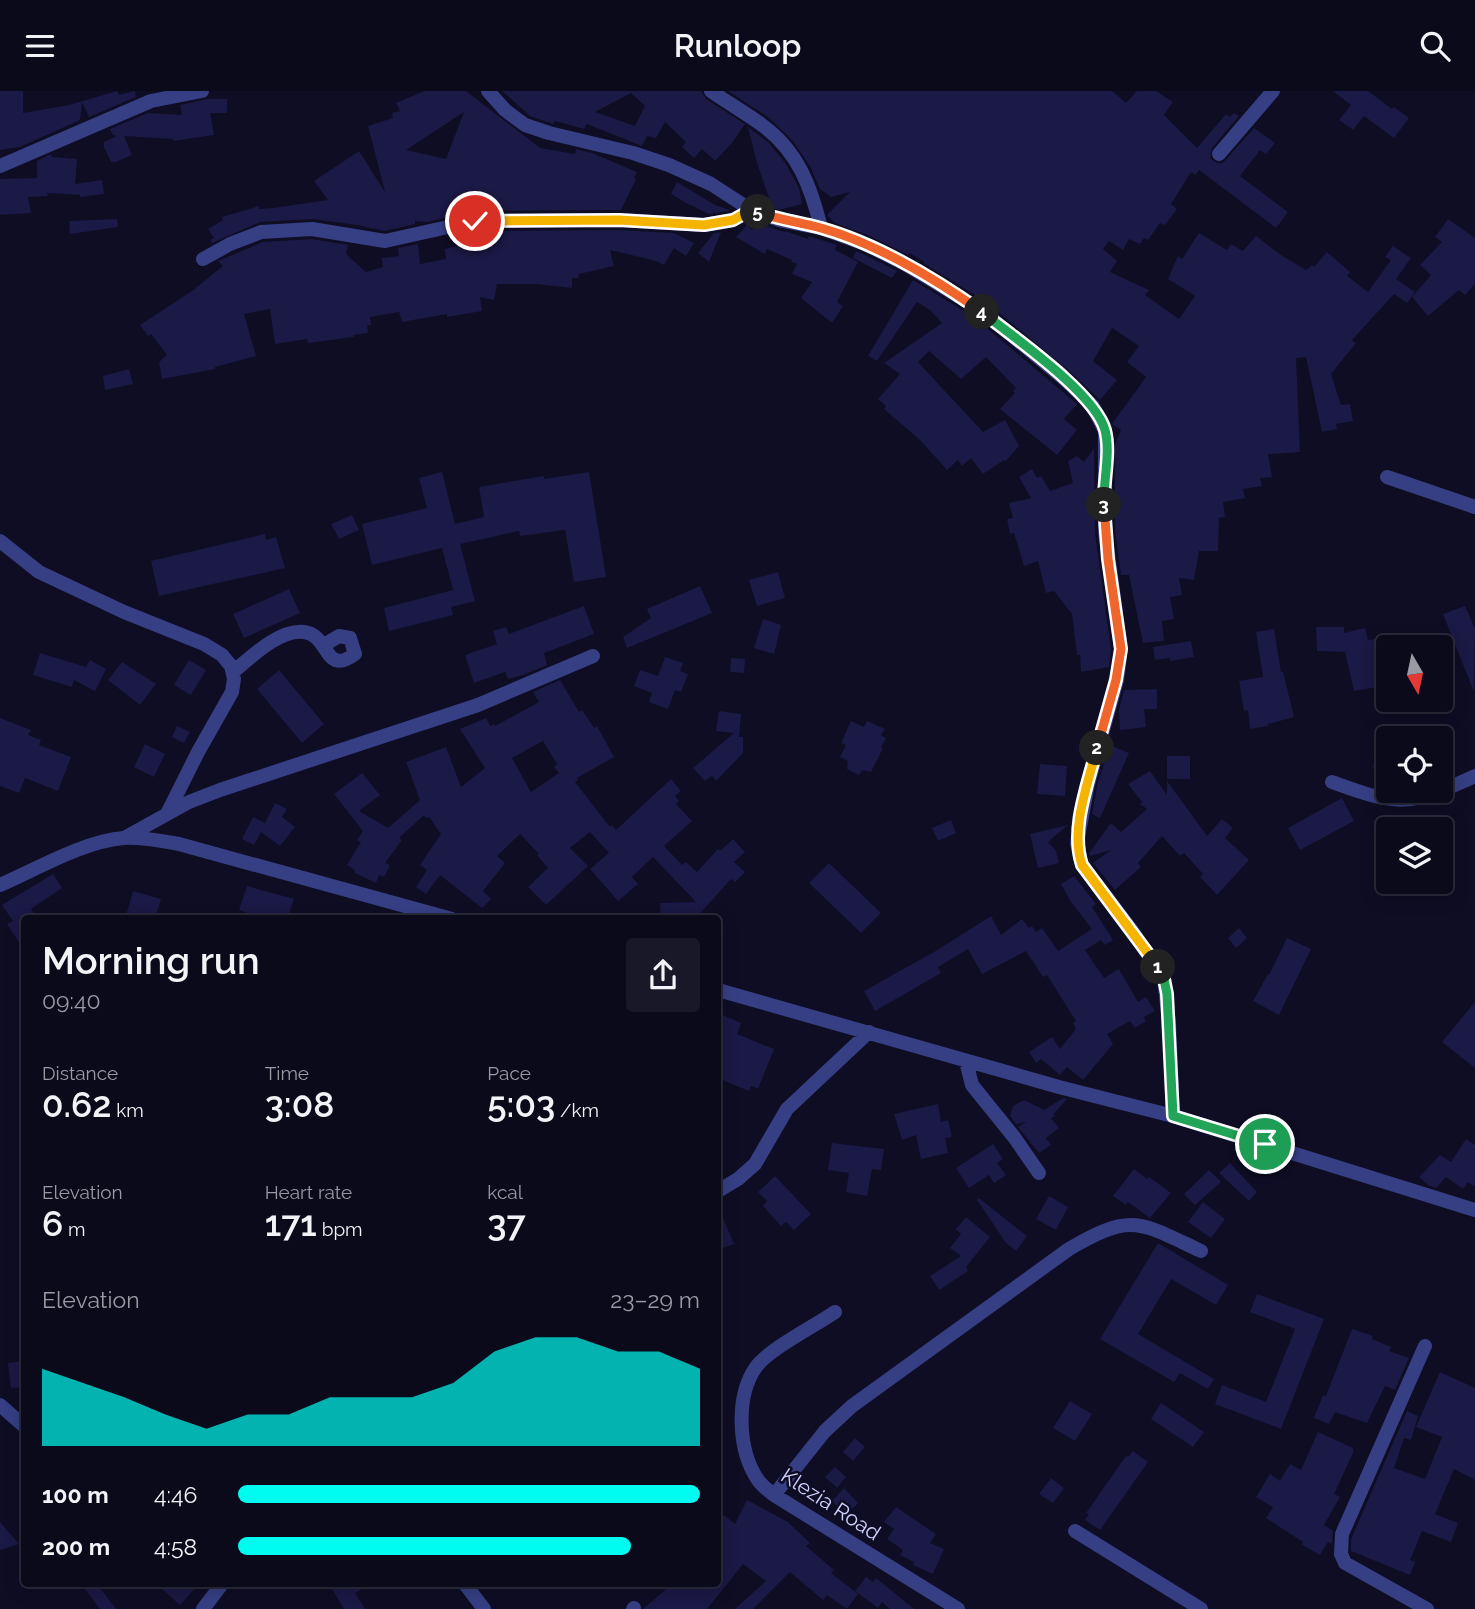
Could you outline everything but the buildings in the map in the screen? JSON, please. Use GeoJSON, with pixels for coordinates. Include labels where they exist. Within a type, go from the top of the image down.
{"type":"FeatureCollection","features":[{"type":"Feature","properties":{"kind":"street"},"geometry":{"type":"LineString","coordinates":[[0,166],[151,101],[202,91]]}},
{"type":"Feature","properties":{"kind":"street"},"geometry":{"type":"LineString","coordinates":[[488,91],[505,110],[525,125],[549,134],[633,153],[669,165],[711,184],[751,210],[779,220],[821,228],[867,245],[905,264],[981,310],[1079,393],[1100,417],[1105,431],[1105,532],[1121,649],[1116,680],[1080,822],[1078,854],[1082,865],[1133,932],[1164,979],[1169,1022],[1173,1116]]}},
{"type":"Feature","properties":{"kind":"street"},"geometry":{"type":"LineString","coordinates":[[711,91],[762,124],[794,156],[807,177],[821,228]]}},
{"type":"Feature","properties":{"kind":"street"},"geometry":{"type":"LineString","coordinates":[[1219,154],[1273,91]]}},
{"type":"Feature","properties":{"kind":"street"},"geometry":{"type":"LineString","coordinates":[[203,259],[230,244],[261,232],[312,229],[385,241],[475,221],[619,220],[704,225],[733,220],[751,210]]}},
{"type":"Feature","properties":{"kind":"street"},"geometry":{"type":"LineString","coordinates":[[1387,477],[1475,507]]}},
{"type":"Feature","properties":{"kind":"street"},"geometry":{"type":"LineString","coordinates":[[0,541],[39,572],[124,612],[204,644],[222,655],[231,666],[234,679],[232,692],[167,814]]}},
{"type":"Feature","properties":{"kind":"street"},"geometry":{"type":"LineString","coordinates":[[233,673],[266,645],[290,634],[302,632],[314,635],[324,645]]}},
{"type":"Feature","properties":{"kind":"street"},"geometry":{"type":"LineString","coordinates":[[0,885],[76,852],[124,838],[167,814],[220,790],[478,705],[593,656]]}},
{"type":"Feature","properties":{"kind":"street"},"geometry":{"type":"LineString","coordinates":[[1332,782],[1368,795],[1403,801],[1435,794],[1475,776]]}},
{"type":"Feature","properties":{"kind":"street"},"geometry":{"type":"LineString","coordinates":[[124,838],[179,844],[437,915]]}},
{"type":"Feature","properties":{"kind":"street"},"geometry":{"type":"LineString","coordinates":[[721,991],[1059,1087],[1173,1116],[1475,1210]]}},
{"type":"Feature","properties":{"kind":"street"},"geometry":{"type":"LineString","coordinates":[[721,1189],[755,1164],[788,1109],[869,1032]]}},
{"type":"Feature","properties":{"kind":"street"},"geometry":{"type":"LineString","coordinates":[[966,1061],[972,1085],[1039,1173]]}},
{"type":"Feature","properties":{"kind":"street"},"geometry":{"type":"LineString","coordinates":[[774,1495],[825,1431],[852,1406],[1091,1236],[1112,1227],[1132,1223],[1152,1227],[1201,1251]]}},
{"type":"Feature","properties":{"kind":"street","name":"Klezia Road"},"geometry":{"type":"LineString","coordinates":[[835,1312],[771,1353],[757,1366],[747,1385],[743,1406],[742,1428],[751,1467],[760,1482],[774,1495],[958,1609]]}},
{"type":"Feature","properties":{"kind":"street"},"geometry":{"type":"LineString","coordinates":[[1425,1346],[1363,1484],[1340,1545],[1345,1563],[1427,1609]]}},
{"type":"Feature","properties":{"kind":"street"},"geometry":{"type":"LineString","coordinates":[[0,1405],[21,1423]]}},
{"type":"Feature","properties":{"kind":"street"},"geometry":{"type":"LineString","coordinates":[[1075,1531],[1201,1609]]}},
{"type":"Feature","properties":{"kind":"street"},"geometry":{"type":"LineString","coordinates":[[203,1609],[220,1587]]}},
{"type":"Feature","properties":{"kind":"street"},"geometry":{"type":"LineString","coordinates":[[467,1587],[484,1609]]}},
{"type":"Feature","properties":{"kind":"route"},"geometry":{"type":"LineString","coordinates":[[475,221],[619,220],[704,225],[733,220],[751,210],[779,220],[821,228],[867,245],[905,264],[981,310],[1092,405],[1105,431],[1105,532],[1121,649],[1116,680],[1080,822],[1078,854],[1082,865],[1133,932],[1164,979],[1169,1022],[1173,1116],[1265,1144]]}}]}
